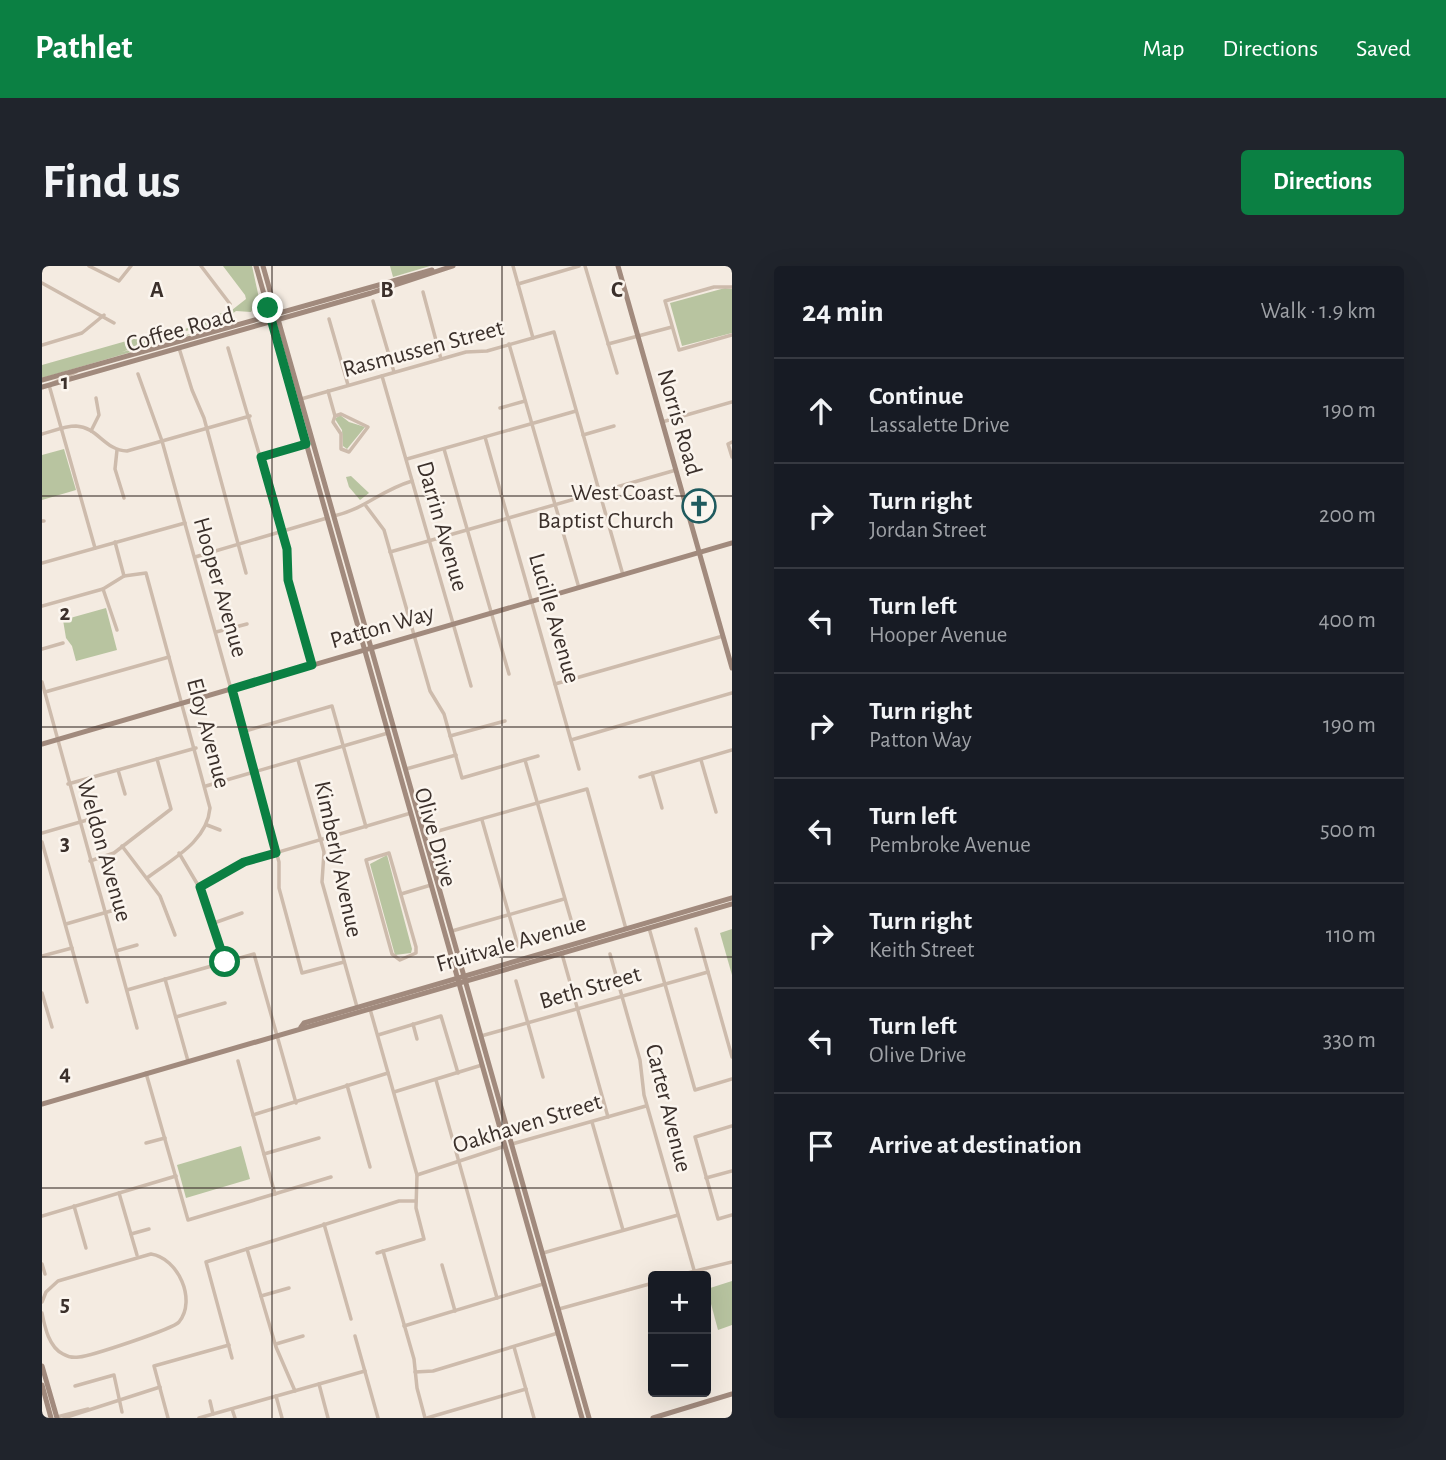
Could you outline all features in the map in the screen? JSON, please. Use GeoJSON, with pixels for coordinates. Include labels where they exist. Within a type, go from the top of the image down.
{"type":"FeatureCollection","features":[{"type":"Feature","properties":{"kind":"main road","name":"Olive Drive"},"geometry":{"type":"LineString","coordinates":[[256,266],[301,399],[368,648],[403,758],[452,931],[582,1418]]}},
{"type":"Feature","properties":{"kind":"main road","name":"Olive Drive"},"geometry":{"type":"LineString","coordinates":[[264,266],[288,378],[320,494],[341,539],[388,733],[482,1065],[543,1253],[589,1418]]}},
{"type":"Feature","properties":{"kind":"main road","name":"Norris Road"},"geometry":{"type":"LineString","coordinates":[[618,266],[732,668]]}},
{"type":"Feature","properties":{"kind":"main road","name":"Coffee Road"},"geometry":{"type":"LineString","coordinates":[[42,380],[177,345],[451,267]]}},
{"type":"Feature","properties":{"kind":"main road","name":"Coffee Road"},"geometry":{"type":"LineString","coordinates":[[45,386],[151,356],[210,331],[274,317]]}},
{"type":"Feature","properties":{"kind":"main road"},"geometry":{"type":"LineString","coordinates":[[288,378],[301,399]]}},
{"type":"Feature","properties":{"kind":"main road"},"geometry":{"type":"LineString","coordinates":[[306,444],[320,466]]}},
{"type":"Feature","properties":{"kind":"main road","name":"Patton Way"},"geometry":{"type":"LineString","coordinates":[[42,744],[732,544]]}},
{"type":"Feature","properties":{"kind":"main road"},"geometry":{"type":"LineString","coordinates":[[388,733],[403,758]]}},
{"type":"Feature","properties":{"kind":"main road"},"geometry":{"type":"LineString","coordinates":[[411,813],[424,835]]}},
{"type":"Feature","properties":{"kind":"main road"},"geometry":{"type":"LineString","coordinates":[[431,885],[443,904]]}},
{"type":"Feature","properties":{"kind":"main road","name":"Fruitvale Avenue"},"geometry":{"type":"LineString","coordinates":[[465,977],[561,953],[627,931],[649,928],[722,904],[732,898]]}},
{"type":"Feature","properties":{"kind":"main road","name":"Fruitvale Avenue"},"geometry":{"type":"LineString","coordinates":[[301,1027],[304,1023],[357,1007],[722,904],[732,904]]}},
{"type":"Feature","properties":{"kind":"main road","name":"Fruitvale Avenue"},"geometry":{"type":"LineString","coordinates":[[42,1104],[276,1034],[370,1009],[458,979]]}},
{"type":"Feature","properties":{"kind":"main road"},"geometry":{"type":"LineString","coordinates":[[344,1016],[357,1007]]}},
{"type":"Feature","properties":{"kind":"main road"},"geometry":{"type":"LineString","coordinates":[[545,1286],[559,1309]]}},
{"type":"Feature","properties":{"kind":"main road"},"geometry":{"type":"LineString","coordinates":[[42,1366],[58,1418]]}},
{"type":"Feature","properties":{"kind":"main road"},"geometry":{"type":"LineString","coordinates":[[43,1387],[54,1416],[58,1418]]}},
{"type":"Feature","properties":{"kind":"main road"},"geometry":{"type":"LineString","coordinates":[[43,1387],[51,1418]]}},
{"type":"Feature","properties":{"kind":"main road"},"geometry":{"type":"LineString","coordinates":[[653,1418],[732,1394]]}},
{"type":"Feature","properties":{"kind":"street"},"geometry":{"type":"LineString","coordinates":[[89,266],[119,281],[131,266]]}},
{"type":"Feature","properties":{"kind":"street"},"geometry":{"type":"LineString","coordinates":[[201,266],[230,304]]}},
{"type":"Feature","properties":{"kind":"street"},"geometry":{"type":"LineString","coordinates":[[513,266],[533,338]]}},
{"type":"Feature","properties":{"kind":"street"},"geometry":{"type":"LineString","coordinates":[[518,284],[579,266]]}},
{"type":"Feature","properties":{"kind":"street"},"geometry":{"type":"LineString","coordinates":[[585,266],[617,373]]}},
{"type":"Feature","properties":{"kind":"street"},"geometry":{"type":"LineString","coordinates":[[42,284],[104,315],[114,323]]}},
{"type":"Feature","properties":{"kind":"street"},"geometry":{"type":"LineString","coordinates":[[732,287],[713,287],[665,301],[679,350],[732,335]]}},
{"type":"Feature","properties":{"kind":"street"},"geometry":{"type":"LineString","coordinates":[[422,292],[441,359]]}},
{"type":"Feature","properties":{"kind":"street"},"geometry":{"type":"LineString","coordinates":[[373,301],[394,372]]}},
{"type":"Feature","properties":{"kind":"street"},"geometry":{"type":"LineString","coordinates":[[42,345],[82,333],[104,315]]}},
{"type":"Feature","properties":{"kind":"street"},"geometry":{"type":"LineString","coordinates":[[329,319],[348,386]]}},
{"type":"Feature","properties":{"kind":"street"},"geometry":{"type":"LineString","coordinates":[[608,344],[672,327]]}},
{"type":"Feature","properties":{"kind":"street","name":"Rasmussen Street"},"geometry":{"type":"LineString","coordinates":[[301,399],[441,359],[554,332],[576,411]]}},
{"type":"Feature","properties":{"kind":"street"},"geometry":{"type":"LineString","coordinates":[[509,344],[579,588]]}},
{"type":"Feature","properties":{"kind":"street"},"geometry":{"type":"LineString","coordinates":[[177,345],[207,428],[246,573]]}},
{"type":"Feature","properties":{"kind":"street"},"geometry":{"type":"LineString","coordinates":[[228,348],[282,532],[288,555],[288,580],[312,665]]}},
{"type":"Feature","properties":{"kind":"street"},"geometry":{"type":"LineString","coordinates":[[78,370],[45,386],[61,428],[95,548]]}},
{"type":"Feature","properties":{"kind":"street","name":"Hooper Avenue"},"geometry":{"type":"LineString","coordinates":[[138,374],[162,441],[232,689],[276,853],[279,888],[302,973],[344,962]]}},
{"type":"Feature","properties":{"kind":"street","name":"Darrin Avenue"},"geometry":{"type":"LineString","coordinates":[[382,376],[471,686]]}},
{"type":"Feature","properties":{"kind":"street"},"geometry":{"type":"LineString","coordinates":[[328,391],[335,415],[333,422],[341,434],[341,448],[349,452],[368,427],[341,414],[335,415]]}},
{"type":"Feature","properties":{"kind":"street"},"geometry":{"type":"LineString","coordinates":[[92,431],[99,415],[96,398]]}},
{"type":"Feature","properties":{"kind":"street"},"geometry":{"type":"LineString","coordinates":[[500,408],[525,401]]}},
{"type":"Feature","properties":{"kind":"street"},"geometry":{"type":"LineString","coordinates":[[662,422],[732,402]]}},
{"type":"Feature","properties":{"kind":"street"},"geometry":{"type":"LineString","coordinates":[[406,460],[576,411],[623,575]]}},
{"type":"Feature","properties":{"kind":"street"},"geometry":{"type":"LineString","coordinates":[[42,434],[78,426],[92,431],[117,450],[131,450],[250,416]]}},
{"type":"Feature","properties":{"kind":"street"},"geometry":{"type":"LineString","coordinates":[[583,435],[614,426]]}},
{"type":"Feature","properties":{"kind":"street","name":"Lucille Avenue"},"geometry":{"type":"LineString","coordinates":[[485,437],[579,769]]}},
{"type":"Feature","properties":{"kind":"street"},"geometry":{"type":"LineString","coordinates":[[730,443],[732,457]]}},
{"type":"Feature","properties":{"kind":"street"},"geometry":{"type":"LineString","coordinates":[[261,457],[306,444]]}},
{"type":"Feature","properties":{"kind":"street"},"geometry":{"type":"LineString","coordinates":[[444,449],[509,674]]}},
{"type":"Feature","properties":{"kind":"street"},"geometry":{"type":"LineString","coordinates":[[117,450],[115,469],[124,498]]}},
{"type":"Feature","properties":{"kind":"street"},"geometry":{"type":"LineString","coordinates":[[390,552],[676,470]]}},
{"type":"Feature","properties":{"kind":"street"},"geometry":{"type":"LineString","coordinates":[[195,556],[366,506],[385,490],[412,481]]}},
{"type":"Feature","properties":{"kind":"street"},"geometry":{"type":"LineString","coordinates":[[366,506],[382,526],[430,691],[442,710],[462,778],[538,756]]}},
{"type":"Feature","properties":{"kind":"street"},"geometry":{"type":"LineString","coordinates":[[42,563],[185,523]]}},
{"type":"Feature","properties":{"kind":"street"},"geometry":{"type":"LineString","coordinates":[[42,606],[103,589],[124,576],[115,542]]}},
{"type":"Feature","properties":{"kind":"street","name":"Eloy Avenue"},"geometry":{"type":"LineString","coordinates":[[124,576],[146,573],[196,748],[210,808],[207,825],[199,837],[147,878]]}},
{"type":"Feature","properties":{"kind":"street"},"geometry":{"type":"LineString","coordinates":[[103,589],[117,630]]}},
{"type":"Feature","properties":{"kind":"street"},"geometry":{"type":"LineString","coordinates":[[216,632],[247,624]]}},
{"type":"Feature","properties":{"kind":"street"},"geometry":{"type":"LineString","coordinates":[[555,684],[723,636]]}},
{"type":"Feature","properties":{"kind":"street"},"geometry":{"type":"LineString","coordinates":[[42,649],[63,643]]}},
{"type":"Feature","properties":{"kind":"street"},"geometry":{"type":"LineString","coordinates":[[45,692],[170,657]]}},
{"type":"Feature","properties":{"kind":"street","name":"Weldon Avenue"},"geometry":{"type":"LineString","coordinates":[[42,682],[137,1028]]}},
{"type":"Feature","properties":{"kind":"street"},"geometry":{"type":"LineString","coordinates":[[571,740],[732,693]]}},
{"type":"Feature","properties":{"kind":"street"},"geometry":{"type":"LineString","coordinates":[[242,732],[332,706],[366,827]]}},
{"type":"Feature","properties":{"kind":"street"},"geometry":{"type":"LineString","coordinates":[[450,736],[506,720]]}},
{"type":"Feature","properties":{"kind":"street"},"geometry":{"type":"LineString","coordinates":[[206,786],[388,733]]}},
{"type":"Feature","properties":{"kind":"street"},"geometry":{"type":"LineString","coordinates":[[68,784],[196,748]]}},
{"type":"Feature","properties":{"kind":"street"},"geometry":{"type":"LineString","coordinates":[[640,776],[732,750]]}},
{"type":"Feature","properties":{"kind":"street"},"geometry":{"type":"LineString","coordinates":[[406,769],[456,755]]}},
{"type":"Feature","properties":{"kind":"street"},"geometry":{"type":"LineString","coordinates":[[90,861],[107,856],[171,809],[157,759]]}},
{"type":"Feature","properties":{"kind":"street"},"geometry":{"type":"LineString","coordinates":[[701,759],[716,812]]}},
{"type":"Feature","properties":{"kind":"street","name":"Kimberly Avenue"},"geometry":{"type":"LineString","coordinates":[[298,760],[321,840],[324,857],[322,882],[357,1007]]}},
{"type":"Feature","properties":{"kind":"street"},"geometry":{"type":"LineString","coordinates":[[525,760],[573,930]]}},
{"type":"Feature","properties":{"kind":"street"},"geometry":{"type":"LineString","coordinates":[[118,770],[125,794]]}},
{"type":"Feature","properties":{"kind":"street"},"geometry":{"type":"LineString","coordinates":[[652,773],[663,808]]}},
{"type":"Feature","properties":{"kind":"street"},"geometry":{"type":"LineString","coordinates":[[424,835],[587,789],[627,931]]}},
{"type":"Feature","properties":{"kind":"street"},"geometry":{"type":"LineString","coordinates":[[200,887],[244,862],[411,813]]}},
{"type":"Feature","properties":{"kind":"street"},"geometry":{"type":"LineString","coordinates":[[42,833],[94,818]]}},
{"type":"Feature","properties":{"kind":"street"},"geometry":{"type":"LineString","coordinates":[[482,820],[518,946]]}},
{"type":"Feature","properties":{"kind":"street"},"geometry":{"type":"LineString","coordinates":[[207,825],[220,830]]}},
{"type":"Feature","properties":{"kind":"street"},"geometry":{"type":"LineString","coordinates":[[42,842],[87,1002]]}},
{"type":"Feature","properties":{"kind":"street"},"geometry":{"type":"LineString","coordinates":[[122,846],[164,904],[175,935]]}},
{"type":"Feature","properties":{"kind":"street"},"geometry":{"type":"LineString","coordinates":[[179,853],[200,887],[225,962]]}},
{"type":"Feature","properties":{"kind":"street"},"geometry":{"type":"LineString","coordinates":[[389,853],[401,894],[416,953],[400,960],[392,954],[366,860],[389,853]]}},
{"type":"Feature","properties":{"kind":"street"},"geometry":{"type":"LineString","coordinates":[[401,894],[431,885]]}},
{"type":"Feature","properties":{"kind":"street"},"geometry":{"type":"LineString","coordinates":[[452,931],[565,899]]}},
{"type":"Feature","properties":{"kind":"street"},"geometry":{"type":"LineString","coordinates":[[65,924],[121,908]]}},
{"type":"Feature","properties":{"kind":"street"},"geometry":{"type":"LineString","coordinates":[[214,923],[242,913]]}},
{"type":"Feature","properties":{"kind":"street"},"geometry":{"type":"LineString","coordinates":[[649,928],[695,1090],[732,1079]]}},
{"type":"Feature","properties":{"kind":"street"},"geometry":{"type":"LineString","coordinates":[[696,929],[732,1057]]}},
{"type":"Feature","properties":{"kind":"street"},"geometry":{"type":"LineString","coordinates":[[116,951],[137,945]]}},
{"type":"Feature","properties":{"kind":"street"},"geometry":{"type":"LineString","coordinates":[[42,956],[72,948]]}},
{"type":"Feature","properties":{"kind":"street"},"geometry":{"type":"LineString","coordinates":[[561,953],[607,1117]]}},
{"type":"Feature","properties":{"kind":"street"},"geometry":{"type":"LineString","coordinates":[[127,990],[254,954],[296,1102]]}},
{"type":"Feature","properties":{"kind":"street","name":"Carter Avenue"},"geometry":{"type":"LineString","coordinates":[[610,954],[640,1060],[647,1106],[694,1270]]}},
{"type":"Feature","properties":{"kind":"street","name":"Beth Street"},"geometry":{"type":"LineString","coordinates":[[481,1036],[708,972]]}},
{"type":"Feature","properties":{"kind":"street"},"geometry":{"type":"LineString","coordinates":[[165,979],[188,1061]]}},
{"type":"Feature","properties":{"kind":"street"},"geometry":{"type":"LineString","coordinates":[[516,981],[543,1077]]}},
{"type":"Feature","properties":{"kind":"street"},"geometry":{"type":"LineString","coordinates":[[42,993],[52,1027]]}},
{"type":"Feature","properties":{"kind":"street"},"geometry":{"type":"LineString","coordinates":[[176,1017],[225,1003]]}},
{"type":"Feature","properties":{"kind":"street"},"geometry":{"type":"LineString","coordinates":[[370,1009],[417,1175],[416,1201],[424,1239],[377,1253]]}},
{"type":"Feature","properties":{"kind":"street"},"geometry":{"type":"LineString","coordinates":[[378,1035],[442,1016],[458,1073]]}},
{"type":"Feature","properties":{"kind":"street"},"geometry":{"type":"LineString","coordinates":[[412,1024],[417,1039]]}},
{"type":"Feature","properties":{"kind":"street"},"geometry":{"type":"LineString","coordinates":[[238,1061],[275,1194]]}},
{"type":"Feature","properties":{"kind":"street"},"geometry":{"type":"LineString","coordinates":[[394,1092],[482,1065]]}},
{"type":"Feature","properties":{"kind":"street"},"geometry":{"type":"LineString","coordinates":[[146,1073],[188,1220],[331,1177]]}},
{"type":"Feature","properties":{"kind":"street"},"geometry":{"type":"LineString","coordinates":[[253,1115],[388,1073]]}},
{"type":"Feature","properties":{"kind":"street"},"geometry":{"type":"LineString","coordinates":[[436,1080],[497,1298]]}},
{"type":"Feature","properties":{"kind":"street"},"geometry":{"type":"LineString","coordinates":[[347,1085],[370,1167]]}},
{"type":"Feature","properties":{"kind":"street","name":"Oakhaven Street"},"geometry":{"type":"LineString","coordinates":[[417,1175],[509,1145],[647,1106]]}},
{"type":"Feature","properties":{"kind":"street"},"geometry":{"type":"LineString","coordinates":[[592,1122],[623,1230]]}},
{"type":"Feature","properties":{"kind":"street"},"geometry":{"type":"LineString","coordinates":[[732,1126],[695,1137],[718,1220],[732,1216]]}},
{"type":"Feature","properties":{"kind":"street"},"geometry":{"type":"LineString","coordinates":[[146,1143],[165,1138]]}},
{"type":"Feature","properties":{"kind":"street"},"geometry":{"type":"LineString","coordinates":[[264,1154],[319,1138]]}},
{"type":"Feature","properties":{"kind":"street"},"geometry":{"type":"LineString","coordinates":[[706,1178],[732,1171]]}},
{"type":"Feature","properties":{"kind":"street"},"geometry":{"type":"LineString","coordinates":[[42,1216],[176,1176]]}},
{"type":"Feature","properties":{"kind":"street"},"geometry":{"type":"LineString","coordinates":[[119,1193],[137,1255]]}},
{"type":"Feature","properties":{"kind":"street"},"geometry":{"type":"LineString","coordinates":[[233,1357],[205,1262],[399,1201],[416,1201]]}},
{"type":"Feature","properties":{"kind":"street"},"geometry":{"type":"LineString","coordinates":[[74,1206],[86,1248]]}},
{"type":"Feature","properties":{"kind":"street"},"geometry":{"type":"LineString","coordinates":[[543,1253],[678,1214]]}},
{"type":"Feature","properties":{"kind":"street"},"geometry":{"type":"LineString","coordinates":[[324,1224],[351,1319]]}},
{"type":"Feature","properties":{"kind":"street"},"geometry":{"type":"LineString","coordinates":[[131,1234],[149,1229]]}},
{"type":"Feature","properties":{"kind":"street"},"geometry":{"type":"LineString","coordinates":[[247,1249],[275,1344],[295,1391]]}},
{"type":"Feature","properties":{"kind":"street"},"geometry":{"type":"LineString","coordinates":[[383,1251],[426,1418],[526,1389]]}},
{"type":"Feature","properties":{"kind":"street"},"geometry":{"type":"LineString","coordinates":[[42,1302],[46,1292],[58,1282],[151,1254],[165,1258],[176,1268],[186,1303],[182,1319],[170,1329],[82,1357],[65,1356],[58,1351],[43,1326],[42,1313]]}},
{"type":"Feature","properties":{"kind":"street"},"geometry":{"type":"LineString","coordinates":[[691,1271],[732,1262]]}},
{"type":"Feature","properties":{"kind":"street"},"geometry":{"type":"LineString","coordinates":[[42,1264],[45,1274]]}},
{"type":"Feature","properties":{"kind":"street"},"geometry":{"type":"LineString","coordinates":[[442,1265],[455,1311]]}},
{"type":"Feature","properties":{"kind":"street"},"geometry":{"type":"LineString","coordinates":[[559,1309],[648,1284]]}},
{"type":"Feature","properties":{"kind":"street"},"geometry":{"type":"LineString","coordinates":[[404,1326],[545,1286]]}},
{"type":"Feature","properties":{"kind":"street"},"geometry":{"type":"LineString","coordinates":[[261,1296],[289,1288]]}},
{"type":"Feature","properties":{"kind":"street"},"geometry":{"type":"LineString","coordinates":[[415,1373],[430,1372],[558,1333]]}},
{"type":"Feature","properties":{"kind":"street"},"geometry":{"type":"LineString","coordinates":[[275,1344],[303,1336]]}},
{"type":"Feature","properties":{"kind":"street"},"geometry":{"type":"LineString","coordinates":[[355,1336],[379,1418]]}},
{"type":"Feature","properties":{"kind":"street"},"geometry":{"type":"LineString","coordinates":[[169,1418],[154,1366],[229,1345]]}},
{"type":"Feature","properties":{"kind":"street"},"geometry":{"type":"LineString","coordinates":[[514,1347],[534,1418]]}},
{"type":"Feature","properties":{"kind":"street"},"geometry":{"type":"LineString","coordinates":[[199,1418],[365,1371]]}},
{"type":"Feature","properties":{"kind":"street"},"geometry":{"type":"LineString","coordinates":[[75,1386],[114,1375],[122,1412]]}},
{"type":"Feature","properties":{"kind":"street"},"geometry":{"type":"LineString","coordinates":[[319,1384],[328,1418]]}},
{"type":"Feature","properties":{"kind":"street"},"geometry":{"type":"LineString","coordinates":[[64,1418],[160,1387]]}},
{"type":"Feature","properties":{"kind":"street"},"geometry":{"type":"LineString","coordinates":[[275,1396],[282,1418]]}},
{"type":"Feature","properties":{"kind":"street"},"geometry":{"type":"LineString","coordinates":[[210,1401],[213,1414]]}},
{"type":"Feature","properties":{"kind":"street"},"geometry":{"type":"LineString","coordinates":[[58,1418],[61,1414],[88,1409]]}},
{"type":"Feature","properties":{"kind":"street"},"geometry":{"type":"LineString","coordinates":[[232,1409],[235,1418]]}},
{"type":"Feature","properties":{"kind":"green space"},"geometry":{"type":"Polygon","coordinates":[[[223,266],[252,266],[259,298],[251,312],[236,311],[219,324],[176,333],[122,352],[217,327],[42,378],[42,365],[137,338],[139,343],[217,319],[215,315],[232,310],[246,299],[223,266]]]}},
{"type":"Feature","properties":{"kind":"green space"},"geometry":{"type":"Polygon","coordinates":[[[390,266],[430,266],[393,277],[390,266]]]}},
{"type":"Feature","properties":{"kind":"green space"},"geometry":{"type":"Polygon","coordinates":[[[725,288],[732,289],[732,333],[682,346],[670,303],[725,288]]]}},
{"type":"Feature","properties":{"kind":"green space"},"geometry":{"type":"Polygon","coordinates":[[[340,415],[349,422],[365,427],[347,449],[343,446],[342,430],[335,419],[340,415]]]}},
{"type":"Feature","properties":{"kind":"green space"},"geometry":{"type":"Polygon","coordinates":[[[64,449],[76,490],[42,500],[42,455],[64,449]]]}},
{"type":"Feature","properties":{"kind":"green space"},"geometry":{"type":"Polygon","coordinates":[[[351,476],[369,493],[360,500],[349,487],[346,477],[351,476]]]}},
{"type":"Feature","properties":{"kind":"green space"},"geometry":{"type":"Polygon","coordinates":[[[106,608],[117,650],[76,661],[72,646],[66,638],[63,620],[106,608]]]}},
{"type":"Feature","properties":{"kind":"green space"},"geometry":{"type":"Polygon","coordinates":[[[387,855],[411,953],[395,955],[370,864],[387,855]]]}},
{"type":"Feature","properties":{"kind":"green space"},"geometry":{"type":"Polygon","coordinates":[[[732,929],[732,975],[720,933],[732,929]]]}},
{"type":"Feature","properties":{"kind":"green space"},"geometry":{"type":"Polygon","coordinates":[[[241,1146],[250,1179],[186,1198],[177,1165],[241,1146]]]}},
{"type":"Feature","properties":{"kind":"green space"},"geometry":{"type":"Polygon","coordinates":[[[732,1281],[732,1325],[718,1330],[711,1304],[711,1288],[732,1281]]]}},
{"type":"Feature","properties":{"kind":"place","name":"West Coast Baptist Church"},"geometry":{"type":"Point","coordinates":[699,506]}},
{"type":"Feature","properties":{"kind":"route"},"geometry":{"type":"LineString","coordinates":[[225,962],[200,887],[244,862],[276,853],[232,689],[312,665],[288,580],[287,549],[261,457],[306,444],[268,308]]}}]}
